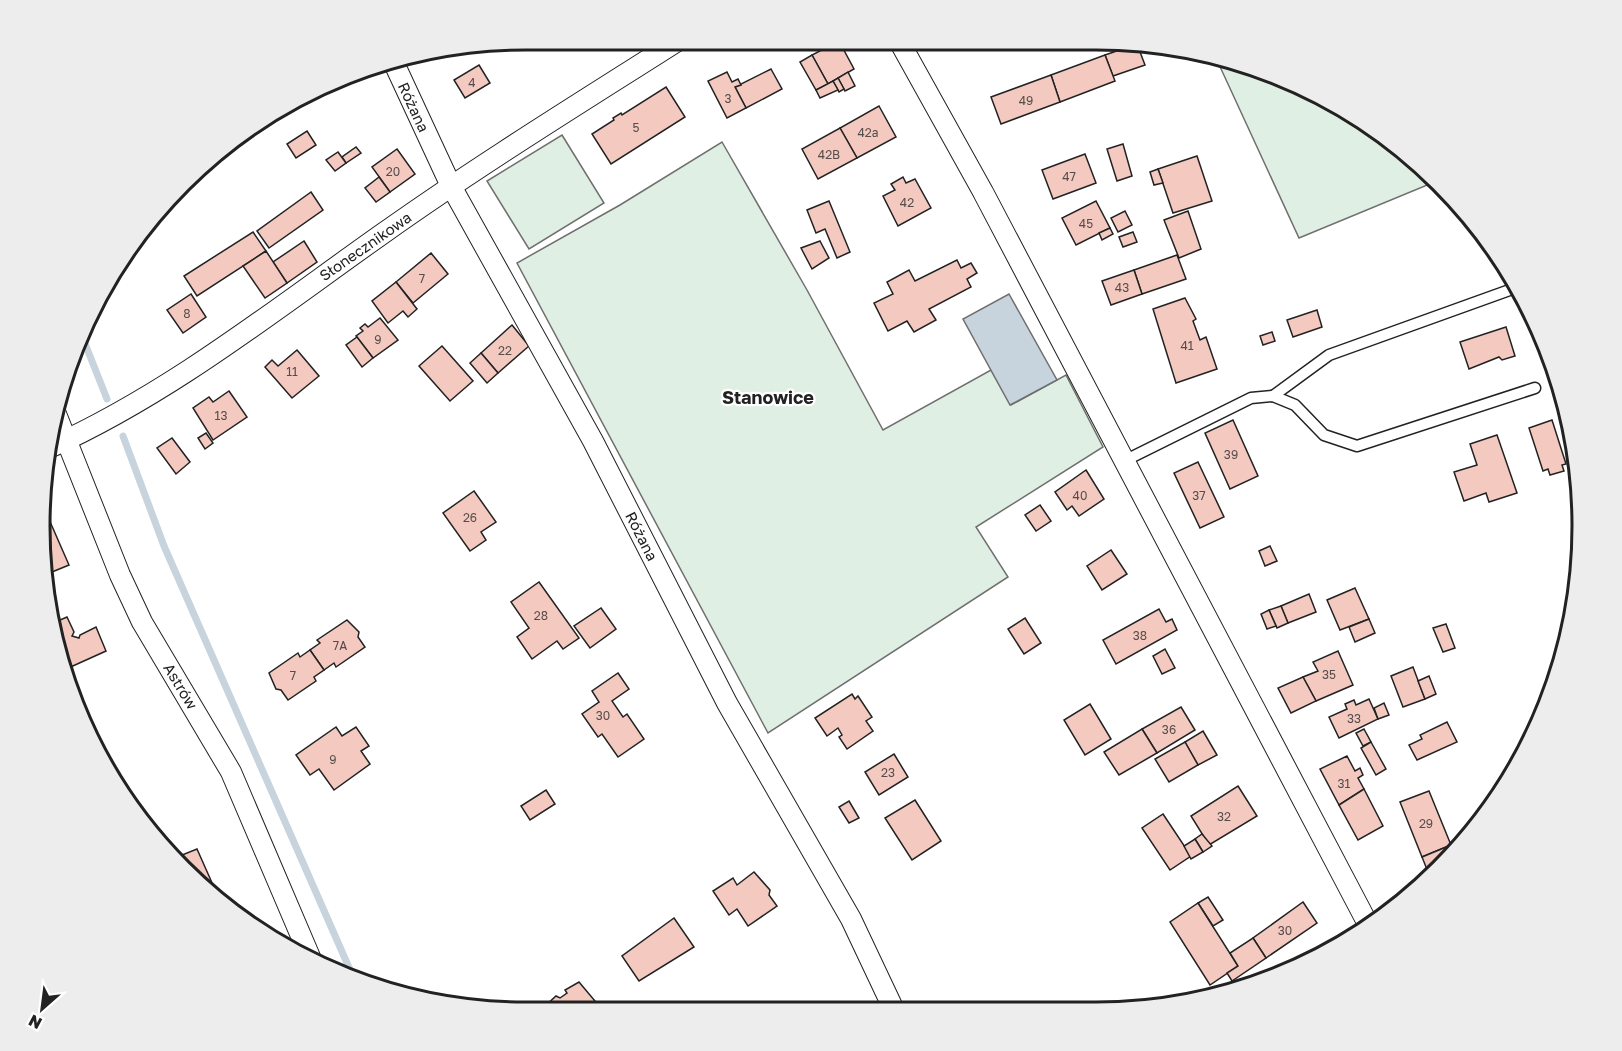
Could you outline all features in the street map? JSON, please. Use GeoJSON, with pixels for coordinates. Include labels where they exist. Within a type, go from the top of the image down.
{"type":"FeatureCollection","features":[{"type":"Feature","properties":{"kind":"street","name":"Słonecznikowa"},"geometry":{"type":"LineString","coordinates":[[57,444],[135,404],[185,373],[451,186],[663,50]]}},
{"type":"Feature","properties":{"kind":"street"},"geometry":{"type":"LineString","coordinates":[[903,50],[983,192],[1365,918]]}},
{"type":"Feature","properties":{"kind":"street","name":"Różana"},"geometry":{"type":"LineString","coordinates":[[396,68],[451,186],[594,441],[727,703],[851,919],[890,1002]]}},
{"type":"Feature","properties":{"kind":"street","name":"Astrów"},"geometry":{"type":"LineString","coordinates":[[61,425],[124,584],[142,622],[231,772],[306,947]]}},
{"type":"Feature","properties":{"kind":"lane"},"geometry":{"type":"LineString","coordinates":[[1272,396],[1329,355],[1510,290]]}},
{"type":"Feature","properties":{"kind":"lane"},"geometry":{"type":"LineString","coordinates":[[1124,462],[1251,398],[1272,396],[1295,405],[1324,435],[1357,446],[1535,388]]}},
{"type":"Feature","properties":{"kind":"green space"},"geometry":{"type":"Polygon","coordinates":[[[1220,66],[1279,86],[1334,113],[1386,148],[1428,185],[1299,238],[1220,66]]]}},
{"type":"Feature","properties":{"kind":"green space"},"geometry":{"type":"Polygon","coordinates":[[[562,135],[604,203],[529,249],[487,181],[562,135]]]}},
{"type":"Feature","properties":{"kind":"green space"},"geometry":{"type":"Polygon","coordinates":[[[722,142],[807,290],[883,430],[991,370],[1011,405],[1066,375],[1103,447],[976,527],[1008,577],[768,733],[517,263],[620,205],[722,142]]]}},
{"type":"Feature","properties":{"kind":"shaded area"},"geometry":{"type":"Polygon","coordinates":[[[1009,294],[1057,380],[1010,405],[963,319],[1009,294]]]}},
{"type":"Feature","properties":{"kind":"building"},"geometry":{"type":"Polygon","coordinates":[[[822,50],[844,50],[854,69],[828,84],[812,55],[822,50]]]}},
{"type":"Feature","properties":{"kind":"building"},"geometry":{"type":"Polygon","coordinates":[[[1118,51],[1140,52],[1145,65],[1113,76],[1105,55],[1118,51]]]}},
{"type":"Feature","properties":{"kind":"building"},"geometry":{"type":"Polygon","coordinates":[[[812,55],[828,84],[816,90],[800,62],[812,55]]]}},
{"type":"Feature","properties":{"kind":"building"},"geometry":{"type":"Polygon","coordinates":[[[1105,55],[1115,81],[1060,102],[1051,75],[1105,55]]]}},
{"type":"Feature","properties":{"kind":"building"},"geometry":{"type":"Polygon","coordinates":[[[479,65],[490,83],[465,98],[454,80],[479,65]]]}},
{"type":"Feature","properties":{"kind":"building"},"geometry":{"type":"Polygon","coordinates":[[[771,69],[782,89],[746,108],[735,87],[771,69]]]}},
{"type":"Feature","properties":{"kind":"building"},"geometry":{"type":"Polygon","coordinates":[[[727,72],[732,82],[738,79],[741,85],[735,87],[746,108],[727,118],[708,81],[727,72]]]}},
{"type":"Feature","properties":{"kind":"building"},"geometry":{"type":"Polygon","coordinates":[[[848,72],[855,86],[845,91],[838,78],[848,72]]]}},
{"type":"Feature","properties":{"kind":"building"},"geometry":{"type":"Polygon","coordinates":[[[1051,75],[1060,102],[1001,124],[991,97],[1051,75]]]}},
{"type":"Feature","properties":{"kind":"building"},"geometry":{"type":"Polygon","coordinates":[[[838,78],[844,89],[839,92],[833,81],[838,78]]]}},
{"type":"Feature","properties":{"kind":"building"},"geometry":{"type":"Polygon","coordinates":[[[833,81],[838,90],[820,98],[816,90],[833,81]]]}},
{"type":"Feature","properties":{"kind":"building"},"geometry":{"type":"Polygon","coordinates":[[[666,87],[685,117],[611,164],[592,134],[614,120],[613,118],[621,113],[622,115],[666,87]]]}},
{"type":"Feature","properties":{"kind":"building"},"geometry":{"type":"Polygon","coordinates":[[[879,106],[896,137],[857,158],[840,128],[879,106]]]}},
{"type":"Feature","properties":{"kind":"building"},"geometry":{"type":"Polygon","coordinates":[[[840,128],[857,158],[818,179],[802,149],[840,128]]]}},
{"type":"Feature","properties":{"kind":"building"},"geometry":{"type":"Polygon","coordinates":[[[307,131],[316,145],[296,158],[287,144],[307,131]]]}},
{"type":"Feature","properties":{"kind":"building"},"geometry":{"type":"Polygon","coordinates":[[[1123,144],[1132,176],[1117,181],[1107,149],[1123,144]]]}},
{"type":"Feature","properties":{"kind":"building"},"geometry":{"type":"Polygon","coordinates":[[[356,147],[361,153],[346,163],[342,157],[356,147]]]}},
{"type":"Feature","properties":{"kind":"building"},"geometry":{"type":"Polygon","coordinates":[[[397,149],[415,174],[390,192],[372,167],[397,149]]]}},
{"type":"Feature","properties":{"kind":"building"},"geometry":{"type":"Polygon","coordinates":[[[338,152],[346,163],[335,171],[326,160],[338,152]]]}},
{"type":"Feature","properties":{"kind":"building"},"geometry":{"type":"Polygon","coordinates":[[[1085,154],[1096,183],[1053,199],[1042,170],[1085,154]]]}},
{"type":"Feature","properties":{"kind":"building"},"geometry":{"type":"Polygon","coordinates":[[[1197,156],[1212,201],[1173,213],[1158,169],[1197,156]]]}},
{"type":"Feature","properties":{"kind":"building"},"geometry":{"type":"Polygon","coordinates":[[[1158,169],[1163,183],[1154,185],[1150,172],[1158,169]]]}},
{"type":"Feature","properties":{"kind":"building"},"geometry":{"type":"Polygon","coordinates":[[[379,177],[390,192],[376,202],[365,188],[379,177]]]}},
{"type":"Feature","properties":{"kind":"building"},"geometry":{"type":"Polygon","coordinates":[[[903,177],[906,183],[915,179],[931,208],[898,226],[883,196],[895,190],[891,184],[903,177]]]}},
{"type":"Feature","properties":{"kind":"building"},"geometry":{"type":"Polygon","coordinates":[[[311,192],[323,210],[269,248],[257,231],[311,192]]]}},
{"type":"Feature","properties":{"kind":"building"},"geometry":{"type":"Polygon","coordinates":[[[829,201],[850,252],[837,258],[825,229],[816,233],[807,210],[829,201]]]}},
{"type":"Feature","properties":{"kind":"building"},"geometry":{"type":"Polygon","coordinates":[[[1096,201],[1110,228],[1076,245],[1062,218],[1096,201]]]}},
{"type":"Feature","properties":{"kind":"building"},"geometry":{"type":"Polygon","coordinates":[[[1125,211],[1132,225],[1118,232],[1111,218],[1125,211]]]}},
{"type":"Feature","properties":{"kind":"building"},"geometry":{"type":"Polygon","coordinates":[[[1188,211],[1201,249],[1179,258],[1164,220],[1188,211]]]}},
{"type":"Feature","properties":{"kind":"building"},"geometry":{"type":"Polygon","coordinates":[[[1110,228],[1113,234],[1102,240],[1099,233],[1110,228]]]}},
{"type":"Feature","properties":{"kind":"building"},"geometry":{"type":"Polygon","coordinates":[[[253,232],[266,251],[197,296],[184,276],[253,232]]]}},
{"type":"Feature","properties":{"kind":"building"},"geometry":{"type":"Polygon","coordinates":[[[1133,232],[1137,242],[1123,247],[1119,237],[1133,232]]]}},
{"type":"Feature","properties":{"kind":"building"},"geometry":{"type":"Polygon","coordinates":[[[304,241],[317,262],[287,283],[273,262],[304,241]]]}},
{"type":"Feature","properties":{"kind":"building"},"geometry":{"type":"Polygon","coordinates":[[[820,241],[829,258],[812,269],[801,248],[820,241]]]}},
{"type":"Feature","properties":{"kind":"building"},"geometry":{"type":"Polygon","coordinates":[[[266,251],[287,283],[265,298],[243,266],[266,251]]]}},
{"type":"Feature","properties":{"kind":"building"},"geometry":{"type":"Polygon","coordinates":[[[431,253],[448,274],[413,303],[396,282],[431,253]]]}},
{"type":"Feature","properties":{"kind":"building"},"geometry":{"type":"Polygon","coordinates":[[[1177,255],[1186,279],[1142,294],[1134,270],[1177,255]]]}},
{"type":"Feature","properties":{"kind":"building"},"geometry":{"type":"Polygon","coordinates":[[[957,260],[961,268],[971,263],[977,273],[967,279],[971,287],[929,309],[936,320],[914,332],[907,321],[888,331],[874,303],[893,294],[887,282],[909,270],[915,281],[957,260]]]}},
{"type":"Feature","properties":{"kind":"building"},"geometry":{"type":"Polygon","coordinates":[[[1134,270],[1142,294],[1111,305],[1102,281],[1134,270]]]}},
{"type":"Feature","properties":{"kind":"building"},"geometry":{"type":"Polygon","coordinates":[[[396,282],[417,309],[408,317],[403,311],[388,323],[372,301],[396,282]]]}},
{"type":"Feature","properties":{"kind":"building"},"geometry":{"type":"Polygon","coordinates":[[[191,294],[206,317],[183,333],[167,310],[191,294]]]}},
{"type":"Feature","properties":{"kind":"building"},"geometry":{"type":"Polygon","coordinates":[[[1185,298],[1196,319],[1193,321],[1200,340],[1206,337],[1217,369],[1176,383],[1153,309],[1185,298]]]}},
{"type":"Feature","properties":{"kind":"building"},"geometry":{"type":"Polygon","coordinates":[[[1317,310],[1322,327],[1293,337],[1287,320],[1317,310]]]}},
{"type":"Feature","properties":{"kind":"building"},"geometry":{"type":"Polygon","coordinates":[[[380,318],[398,340],[373,358],[356,336],[363,331],[360,328],[365,324],[368,327],[380,318]]]}},
{"type":"Feature","properties":{"kind":"building"},"geometry":{"type":"Polygon","coordinates":[[[512,325],[529,346],[498,373],[481,353],[512,325]]]}},
{"type":"Feature","properties":{"kind":"building"},"geometry":{"type":"Polygon","coordinates":[[[1506,327],[1515,356],[1502,360],[1499,357],[1469,369],[1460,342],[1506,327]]]}},
{"type":"Feature","properties":{"kind":"building"},"geometry":{"type":"Polygon","coordinates":[[[1272,332],[1275,341],[1263,345],[1260,336],[1272,332]]]}},
{"type":"Feature","properties":{"kind":"building"},"geometry":{"type":"Polygon","coordinates":[[[357,337],[373,358],[362,367],[346,345],[357,337]]]}},
{"type":"Feature","properties":{"kind":"building"},"geometry":{"type":"Polygon","coordinates":[[[442,346],[473,381],[450,401],[419,366],[442,346]]]}},
{"type":"Feature","properties":{"kind":"building"},"geometry":{"type":"Polygon","coordinates":[[[297,350],[319,376],[292,398],[265,367],[272,360],[278,366],[297,350]]]}},
{"type":"Feature","properties":{"kind":"building"},"geometry":{"type":"Polygon","coordinates":[[[481,353],[498,373],[487,383],[470,363],[481,353]]]}},
{"type":"Feature","properties":{"kind":"building"},"geometry":{"type":"Polygon","coordinates":[[[229,391],[247,417],[213,440],[193,408],[209,397],[213,402],[229,391]]]}},
{"type":"Feature","properties":{"kind":"building"},"geometry":{"type":"Polygon","coordinates":[[[1233,420],[1258,476],[1230,489],[1205,433],[1233,420]]]}},
{"type":"Feature","properties":{"kind":"building"},"geometry":{"type":"Polygon","coordinates":[[[1552,420],[1566,464],[1562,465],[1564,471],[1550,475],[1548,469],[1543,471],[1529,428],[1552,420]]]}},
{"type":"Feature","properties":{"kind":"building"},"geometry":{"type":"Polygon","coordinates":[[[206,433],[213,443],[205,449],[198,438],[206,433]]]}},
{"type":"Feature","properties":{"kind":"building"},"geometry":{"type":"Polygon","coordinates":[[[1497,435],[1517,493],[1489,502],[1486,493],[1464,501],[1454,472],[1477,465],[1470,444],[1497,435]]]}},
{"type":"Feature","properties":{"kind":"building"},"geometry":{"type":"Polygon","coordinates":[[[172,438],[190,462],[176,474],[157,448],[172,438]]]}},
{"type":"Feature","properties":{"kind":"building"},"geometry":{"type":"Polygon","coordinates":[[[1198,462],[1224,517],[1200,528],[1174,473],[1198,462]]]}},
{"type":"Feature","properties":{"kind":"building"},"geometry":{"type":"Polygon","coordinates":[[[1086,470],[1104,499],[1079,516],[1072,506],[1067,510],[1055,492],[1086,470]]]}},
{"type":"Feature","properties":{"kind":"building"},"geometry":{"type":"Polygon","coordinates":[[[474,491],[496,522],[481,532],[486,540],[470,551],[443,513],[474,491]]]}},
{"type":"Feature","properties":{"kind":"building"},"geometry":{"type":"Polygon","coordinates":[[[1040,505],[1051,521],[1036,531],[1025,515],[1040,505]]]}},
{"type":"Feature","properties":{"kind":"building"},"geometry":{"type":"Polygon","coordinates":[[[50,522],[69,565],[52,572],[50,522]]]}},
{"type":"Feature","properties":{"kind":"building"},"geometry":{"type":"Polygon","coordinates":[[[1270,546],[1277,561],[1265,566],[1259,551],[1270,546]]]}},
{"type":"Feature","properties":{"kind":"building"},"geometry":{"type":"Polygon","coordinates":[[[1111,550],[1127,574],[1102,590],[1087,566],[1111,550]]]}},
{"type":"Feature","properties":{"kind":"building"},"geometry":{"type":"Polygon","coordinates":[[[539,582],[579,638],[563,649],[557,641],[532,659],[517,637],[529,628],[511,602],[539,582]]]}},
{"type":"Feature","properties":{"kind":"building"},"geometry":{"type":"Polygon","coordinates":[[[1355,588],[1369,619],[1340,630],[1327,600],[1355,588]]]}},
{"type":"Feature","properties":{"kind":"building"},"geometry":{"type":"Polygon","coordinates":[[[1309,594],[1316,612],[1288,623],[1281,606],[1309,594]]]}},
{"type":"Feature","properties":{"kind":"building"},"geometry":{"type":"Polygon","coordinates":[[[1281,606],[1288,623],[1277,628],[1269,610],[1281,606]]]}},
{"type":"Feature","properties":{"kind":"building"},"geometry":{"type":"Polygon","coordinates":[[[601,608],[616,629],[590,648],[574,626],[601,608]]]}},
{"type":"Feature","properties":{"kind":"building"},"geometry":{"type":"Polygon","coordinates":[[[1159,609],[1166,622],[1172,619],[1177,630],[1116,664],[1103,640],[1159,609]]]}},
{"type":"Feature","properties":{"kind":"building"},"geometry":{"type":"Polygon","coordinates":[[[1269,610],[1276,626],[1267,629],[1261,614],[1269,610]]]}},
{"type":"Feature","properties":{"kind":"building"},"geometry":{"type":"Polygon","coordinates":[[[67,617],[74,632],[72,636],[79,638],[80,635],[96,627],[106,651],[71,667],[60,620],[67,617]]]}},
{"type":"Feature","properties":{"kind":"building"},"geometry":{"type":"Polygon","coordinates":[[[1025,618],[1041,643],[1024,654],[1008,629],[1025,618]]]}},
{"type":"Feature","properties":{"kind":"building"},"geometry":{"type":"Polygon","coordinates":[[[1369,619],[1375,633],[1355,642],[1349,627],[1369,619]]]}},
{"type":"Feature","properties":{"kind":"building"},"geometry":{"type":"Polygon","coordinates":[[[347,620],[359,632],[358,637],[365,647],[336,667],[334,663],[324,670],[310,650],[320,643],[317,640],[347,620]]]}},
{"type":"Feature","properties":{"kind":"building"},"geometry":{"type":"Polygon","coordinates":[[[1446,624],[1455,648],[1443,652],[1433,628],[1446,624]]]}},
{"type":"Feature","properties":{"kind":"building"},"geometry":{"type":"Polygon","coordinates":[[[1165,649],[1175,668],[1162,674],[1153,656],[1165,649]]]}},
{"type":"Feature","properties":{"kind":"building"},"geometry":{"type":"Polygon","coordinates":[[[310,650],[324,670],[314,677],[316,681],[288,700],[281,690],[276,689],[269,673],[298,653],[300,657],[310,650]]]}},
{"type":"Feature","properties":{"kind":"building"},"geometry":{"type":"Polygon","coordinates":[[[1338,651],[1353,685],[1316,701],[1303,677],[1318,671],[1313,662],[1338,651]]]}},
{"type":"Feature","properties":{"kind":"building"},"geometry":{"type":"Polygon","coordinates":[[[1413,667],[1425,699],[1403,707],[1391,676],[1413,667]]]}},
{"type":"Feature","properties":{"kind":"building"},"geometry":{"type":"Polygon","coordinates":[[[618,673],[629,689],[612,701],[623,717],[627,714],[644,739],[618,757],[602,734],[598,737],[582,714],[599,702],[592,691],[618,673]]]}},
{"type":"Feature","properties":{"kind":"building"},"geometry":{"type":"Polygon","coordinates":[[[1429,676],[1436,694],[1425,699],[1418,681],[1429,676]]]}},
{"type":"Feature","properties":{"kind":"building"},"geometry":{"type":"Polygon","coordinates":[[[1303,677],[1316,701],[1291,713],[1278,688],[1303,677]]]}},
{"type":"Feature","properties":{"kind":"building"},"geometry":{"type":"Polygon","coordinates":[[[852,694],[855,699],[858,696],[872,717],[866,721],[873,731],[847,749],[839,737],[842,735],[838,728],[827,736],[815,718],[852,694]]]}},
{"type":"Feature","properties":{"kind":"building"},"geometry":{"type":"Polygon","coordinates":[[[1369,699],[1378,719],[1339,738],[1329,717],[1347,709],[1345,704],[1354,700],[1356,705],[1369,699]]]}},
{"type":"Feature","properties":{"kind":"building"},"geometry":{"type":"Polygon","coordinates":[[[1384,703],[1389,715],[1378,719],[1374,708],[1384,703]]]}},
{"type":"Feature","properties":{"kind":"building"},"geometry":{"type":"Polygon","coordinates":[[[1090,704],[1111,739],[1085,755],[1064,720],[1090,704]]]}},
{"type":"Feature","properties":{"kind":"building"},"geometry":{"type":"Polygon","coordinates":[[[1181,707],[1195,730],[1157,753],[1142,729],[1181,707]]]}},
{"type":"Feature","properties":{"kind":"building"},"geometry":{"type":"Polygon","coordinates":[[[1447,722],[1457,742],[1417,760],[1409,745],[1422,739],[1420,735],[1447,722]]]}},
{"type":"Feature","properties":{"kind":"building"},"geometry":{"type":"Polygon","coordinates":[[[336,727],[342,736],[356,727],[369,746],[361,751],[370,764],[334,790],[319,769],[310,775],[296,755],[336,727]]]}},
{"type":"Feature","properties":{"kind":"building"},"geometry":{"type":"Polygon","coordinates":[[[1142,729],[1157,753],[1119,775],[1104,752],[1142,729]]]}},
{"type":"Feature","properties":{"kind":"building"},"geometry":{"type":"Polygon","coordinates":[[[1364,729],[1371,742],[1363,746],[1356,733],[1364,729]]]}},
{"type":"Feature","properties":{"kind":"building"},"geometry":{"type":"Polygon","coordinates":[[[1203,731],[1217,755],[1198,765],[1185,742],[1203,731]]]}},
{"type":"Feature","properties":{"kind":"building"},"geometry":{"type":"Polygon","coordinates":[[[1185,742],[1198,765],[1169,782],[1155,759],[1185,742]]]}},
{"type":"Feature","properties":{"kind":"building"},"geometry":{"type":"Polygon","coordinates":[[[1371,742],[1386,769],[1376,775],[1361,748],[1371,742]]]}},
{"type":"Feature","properties":{"kind":"building"},"geometry":{"type":"Polygon","coordinates":[[[894,754],[908,777],[879,795],[865,772],[894,754]]]}},
{"type":"Feature","properties":{"kind":"building"},"geometry":{"type":"Polygon","coordinates":[[[1347,756],[1355,771],[1360,768],[1363,775],[1358,778],[1364,789],[1339,805],[1320,769],[1347,756]]]}},
{"type":"Feature","properties":{"kind":"building"},"geometry":{"type":"Polygon","coordinates":[[[1238,786],[1257,816],[1209,845],[1191,816],[1238,786]]]}},
{"type":"Feature","properties":{"kind":"building"},"geometry":{"type":"Polygon","coordinates":[[[1364,789],[1383,826],[1358,840],[1339,805],[1364,789]]]}},
{"type":"Feature","properties":{"kind":"building"},"geometry":{"type":"Polygon","coordinates":[[[546,790],[555,804],[530,820],[521,806],[546,790]]]}},
{"type":"Feature","properties":{"kind":"building"},"geometry":{"type":"Polygon","coordinates":[[[1429,791],[1450,843],[1422,857],[1400,802],[1429,791]]]}},
{"type":"Feature","properties":{"kind":"building"},"geometry":{"type":"Polygon","coordinates":[[[915,800],[941,841],[912,860],[885,818],[915,800]]]}},
{"type":"Feature","properties":{"kind":"building"},"geometry":{"type":"Polygon","coordinates":[[[849,801],[859,818],[849,823],[839,807],[849,801]]]}},
{"type":"Feature","properties":{"kind":"building"},"geometry":{"type":"Polygon","coordinates":[[[1163,814],[1191,856],[1170,870],[1142,828],[1163,814]]]}},
{"type":"Feature","properties":{"kind":"building"},"geometry":{"type":"Polygon","coordinates":[[[1202,834],[1212,846],[1203,852],[1195,839],[1202,834]]]}},
{"type":"Feature","properties":{"kind":"building"},"geometry":{"type":"Polygon","coordinates":[[[1195,839],[1203,852],[1191,859],[1184,846],[1195,839]]]}},
{"type":"Feature","properties":{"kind":"building"},"geometry":{"type":"Polygon","coordinates":[[[1447,847],[1426,868],[1422,857],[1447,847]]]}},
{"type":"Feature","properties":{"kind":"building"},"geometry":{"type":"Polygon","coordinates":[[[197,849],[212,883],[189,862],[182,855],[197,849]]]}},
{"type":"Feature","properties":{"kind":"building"},"geometry":{"type":"Polygon","coordinates":[[[754,872],[770,890],[769,895],[777,906],[748,926],[737,909],[729,915],[713,891],[733,878],[737,885],[754,872]]]}},
{"type":"Feature","properties":{"kind":"building"},"geometry":{"type":"Polygon","coordinates":[[[1208,897],[1223,920],[1213,926],[1198,903],[1208,897]]]}},
{"type":"Feature","properties":{"kind":"building"},"geometry":{"type":"Polygon","coordinates":[[[1303,902],[1317,923],[1266,958],[1253,938],[1303,902]]]}},
{"type":"Feature","properties":{"kind":"building"},"geometry":{"type":"Polygon","coordinates":[[[1198,903],[1238,966],[1210,985],[1170,922],[1198,903]]]}},
{"type":"Feature","properties":{"kind":"building"},"geometry":{"type":"Polygon","coordinates":[[[674,918],[694,947],[639,981],[622,956],[674,918]]]}},
{"type":"Feature","properties":{"kind":"building"},"geometry":{"type":"Polygon","coordinates":[[[1253,938],[1266,958],[1232,981],[1227,973],[1238,966],[1230,953],[1253,938]]]}},
{"type":"Feature","properties":{"kind":"building"},"geometry":{"type":"Polygon","coordinates":[[[579,982],[595,1001],[550,1002],[556,996],[560,998],[567,993],[565,990],[579,982]]]}},
{"type":"Feature","properties":{"kind":"waterway"},"geometry":{"type":"LineString","coordinates":[[85,345],[107,399]]}},
{"type":"Feature","properties":{"kind":"waterway"},"geometry":{"type":"LineString","coordinates":[[123,436],[164,546],[349,967]]}},
{"type":"Feature","properties":{"kind":"district","name":"Stanowice"},"geometry":{"type":"Point","coordinates":[768,397]}}]}
